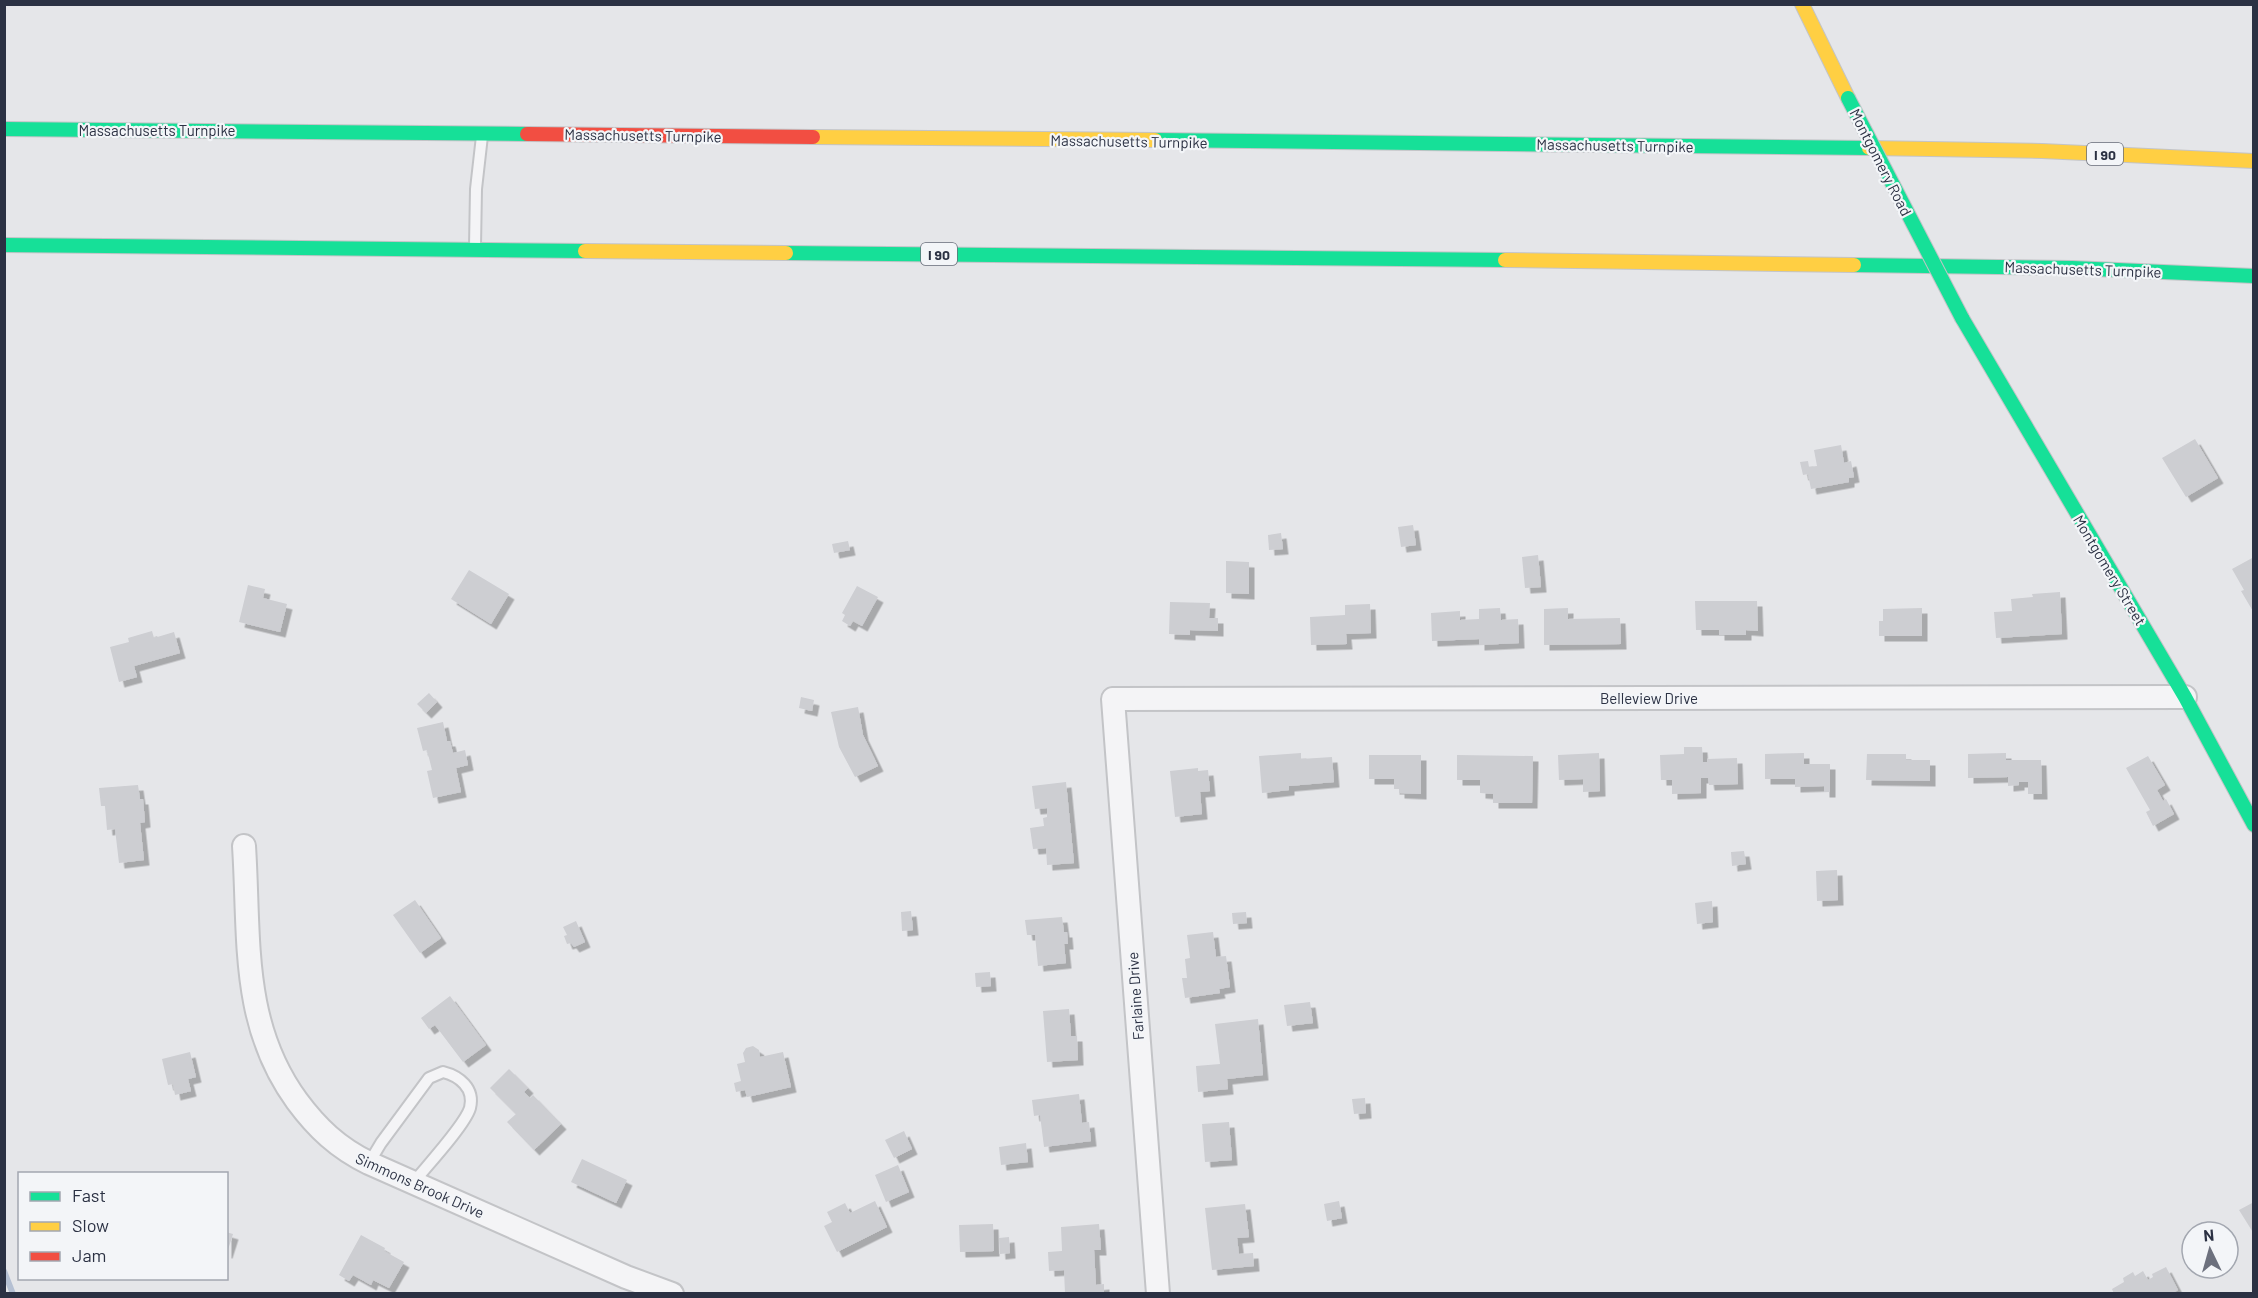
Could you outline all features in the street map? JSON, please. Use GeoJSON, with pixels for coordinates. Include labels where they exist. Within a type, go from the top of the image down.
{"type":"FeatureCollection","features":[{"type":"Feature","properties":{"kind":"main road","name":"Montgomery Road"},"geometry":{"type":"LineString","coordinates":[[1802,4],[1962,318]]}},
{"type":"Feature","properties":{"kind":"main road","name":"Massachusetts Turnpike"},"geometry":{"type":"LineString","coordinates":[[4,129],[482,132],[826,138],[2042,150],[2253,161]]}},
{"type":"Feature","properties":{"kind":"main road","name":"Massachusetts Turnpike"},"geometry":{"type":"LineString","coordinates":[[4,245],[1219,256],[2061,268],[2253,276]]}},
{"type":"Feature","properties":{"kind":"main road","name":"Montgomery Street"},"geometry":{"type":"LineString","coordinates":[[1962,318],[2185,697],[2253,825]]}},
{"type":"Feature","properties":{"kind":"street","name":"Belleview Drive"},"geometry":{"type":"LineString","coordinates":[[1113,699],[2185,697]]}},
{"type":"Feature","properties":{"kind":"street","name":"Farlaine Drive"},"geometry":{"type":"LineString","coordinates":[[1113,699],[1158,1293]]}},
{"type":"Feature","properties":{"kind":"street","name":"Simmons Brook Drive"},"geometry":{"type":"LineString","coordinates":[[244,846],[251,971],[255,1006],[262,1036],[282,1078],[313,1122],[350,1154],[626,1277],[672,1293]]}},
{"type":"Feature","properties":{"kind":"lane"},"geometry":{"type":"LineString","coordinates":[[475,250],[476,189],[482,132]]}},
{"type":"Feature","properties":{"kind":"lane"},"geometry":{"type":"LineString","coordinates":[[369,1163],[429,1078],[443,1072],[458,1076],[468,1089],[470,1107],[461,1123],[413,1183]]}},
{"type":"Feature","properties":{"kind":"building"},"geometry":{"type":"Polygon","coordinates":[[[2195,439],[2218,478],[2186,497],[2162,458],[2195,439]]]}},
{"type":"Feature","properties":{"kind":"building"},"geometry":{"type":"Polygon","coordinates":[[[1841,445],[1844,463],[1851,461],[1854,477],[1849,478],[1849,482],[1811,489],[1808,474],[1803,475],[1800,462],[1808,461],[1809,467],[1817,466],[1814,450],[1841,445]]]}},
{"type":"Feature","properties":{"kind":"building"},"geometry":{"type":"Polygon","coordinates":[[[1413,525],[1416,545],[1401,547],[1398,527],[1413,525]]]}},
{"type":"Feature","properties":{"kind":"building"},"geometry":{"type":"Polygon","coordinates":[[[1281,533],[1283,549],[1269,550],[1268,535],[1281,533]]]}},
{"type":"Feature","properties":{"kind":"building"},"geometry":{"type":"Polygon","coordinates":[[[848,541],[850,550],[834,553],[832,544],[848,541]]]}},
{"type":"Feature","properties":{"kind":"building"},"geometry":{"type":"Polygon","coordinates":[[[1538,555],[1541,587],[1525,588],[1522,557],[1538,555]]]}},
{"type":"Feature","properties":{"kind":"building"},"geometry":{"type":"Polygon","coordinates":[[[2254,557],[2254,613],[2232,569],[2254,557]]]}},
{"type":"Feature","properties":{"kind":"building"},"geometry":{"type":"Polygon","coordinates":[[[1226,561],[1249,562],[1249,594],[1226,593],[1226,561]]]}},
{"type":"Feature","properties":{"kind":"building"},"geometry":{"type":"Polygon","coordinates":[[[469,570],[509,594],[491,624],[451,599],[469,570]]]}},
{"type":"Feature","properties":{"kind":"building"},"geometry":{"type":"Polygon","coordinates":[[[248,585],[265,589],[263,598],[287,604],[280,632],[239,622],[248,585]]]}},
{"type":"Feature","properties":{"kind":"building"},"geometry":{"type":"Polygon","coordinates":[[[857,586],[878,597],[862,626],[853,621],[850,626],[842,621],[845,615],[842,613],[857,586]]]}},
{"type":"Feature","properties":{"kind":"building"},"geometry":{"type":"Polygon","coordinates":[[[2060,592],[2062,634],[1996,638],[1994,612],[2012,611],[2011,599],[2033,597],[2032,594],[2060,592]]]}},
{"type":"Feature","properties":{"kind":"building"},"geometry":{"type":"Polygon","coordinates":[[[1695,601],[1757,601],[1758,631],[1746,630],[1746,635],[1719,635],[1719,630],[1696,630],[1695,601]]]}},
{"type":"Feature","properties":{"kind":"building"},"geometry":{"type":"Polygon","coordinates":[[[1170,602],[1210,603],[1209,618],[1218,618],[1218,631],[1190,630],[1190,635],[1169,634],[1170,602]]]}},
{"type":"Feature","properties":{"kind":"building"},"geometry":{"type":"Polygon","coordinates":[[[1370,604],[1371,633],[1346,634],[1347,644],[1311,645],[1310,617],[1345,615],[1345,605],[1370,604]]]}},
{"type":"Feature","properties":{"kind":"building"},"geometry":{"type":"Polygon","coordinates":[[[1500,608],[1501,620],[1518,619],[1519,643],[1479,645],[1479,639],[1432,641],[1431,613],[1460,611],[1460,620],[1479,619],[1479,609],[1500,608]]]}},
{"type":"Feature","properties":{"kind":"building"},"geometry":{"type":"Polygon","coordinates":[[[1568,608],[1568,619],[1620,618],[1621,644],[1544,645],[1544,609],[1568,608]]]}},
{"type":"Feature","properties":{"kind":"building"},"geometry":{"type":"Polygon","coordinates":[[[1922,608],[1922,636],[1879,636],[1879,621],[1883,621],[1883,609],[1922,608]]]}},
{"type":"Feature","properties":{"kind":"building"},"geometry":{"type":"Polygon","coordinates":[[[152,631],[154,638],[174,632],[180,653],[134,666],[137,677],[119,682],[110,647],[129,642],[128,638],[152,631]]]}},
{"type":"Feature","properties":{"kind":"building"},"geometry":{"type":"Polygon","coordinates":[[[429,693],[437,702],[426,713],[417,704],[429,693]]]}},
{"type":"Feature","properties":{"kind":"building"},"geometry":{"type":"Polygon","coordinates":[[[801,697],[814,700],[812,711],[799,708],[801,697]]]}},
{"type":"Feature","properties":{"kind":"building"},"geometry":{"type":"Polygon","coordinates":[[[858,707],[863,735],[878,766],[855,777],[839,747],[831,712],[858,707]]]}},
{"type":"Feature","properties":{"kind":"building"},"geometry":{"type":"Polygon","coordinates":[[[443,722],[447,741],[450,741],[453,753],[465,750],[468,765],[456,768],[461,792],[433,798],[427,771],[432,770],[427,750],[423,751],[417,728],[443,722]]]}},
{"type":"Feature","properties":{"kind":"building"},"geometry":{"type":"Polygon","coordinates":[[[1684,747],[1702,747],[1703,762],[1707,762],[1707,759],[1737,758],[1738,784],[1709,785],[1708,778],[1701,778],[1701,793],[1672,794],[1672,780],[1661,780],[1660,755],[1684,754],[1684,747]]]}},
{"type":"Feature","properties":{"kind":"building"},"geometry":{"type":"Polygon","coordinates":[[[1301,753],[1301,759],[1332,757],[1334,782],[1289,786],[1289,790],[1262,793],[1259,756],[1301,753]]]}},
{"type":"Feature","properties":{"kind":"building"},"geometry":{"type":"Polygon","coordinates":[[[1599,753],[1600,791],[1583,792],[1583,779],[1559,780],[1558,755],[1599,753]]]}},
{"type":"Feature","properties":{"kind":"building"},"geometry":{"type":"Polygon","coordinates":[[[1804,753],[1804,764],[1830,764],[1830,792],[1824,792],[1824,786],[1795,787],[1795,779],[1765,779],[1765,754],[1804,753]]]}},
{"type":"Feature","properties":{"kind":"building"},"geometry":{"type":"Polygon","coordinates":[[[2006,753],[2006,760],[2041,760],[2042,794],[2028,794],[2028,782],[2008,786],[2008,777],[1968,778],[1968,754],[2006,753]]]}},
{"type":"Feature","properties":{"kind":"building"},"geometry":{"type":"Polygon","coordinates":[[[1867,754],[1906,754],[1906,760],[1930,760],[1930,781],[1866,780],[1867,754]]]}},
{"type":"Feature","properties":{"kind":"building"},"geometry":{"type":"Polygon","coordinates":[[[1369,755],[1421,755],[1421,794],[1399,793],[1399,789],[1394,789],[1394,779],[1369,779],[1369,755]]]}},
{"type":"Feature","properties":{"kind":"building"},"geometry":{"type":"Polygon","coordinates":[[[1457,755],[1533,756],[1532,803],[1493,803],[1493,794],[1480,793],[1480,780],[1457,780],[1457,755]]]}},
{"type":"Feature","properties":{"kind":"building"},"geometry":{"type":"Polygon","coordinates":[[[2148,756],[2165,785],[2157,790],[2163,801],[2166,799],[2174,814],[2153,826],[2146,812],[2150,810],[2126,768],[2148,756]]]}},
{"type":"Feature","properties":{"kind":"building"},"geometry":{"type":"Polygon","coordinates":[[[1198,768],[1198,771],[1208,770],[1210,791],[1200,792],[1202,814],[1175,817],[1170,771],[1198,768]]]}},
{"type":"Feature","properties":{"kind":"building"},"geometry":{"type":"Polygon","coordinates":[[[1066,782],[1074,863],[1047,865],[1046,848],[1033,849],[1030,828],[1044,826],[1043,818],[1047,817],[1047,808],[1035,809],[1032,786],[1066,782]]]}},
{"type":"Feature","properties":{"kind":"building"},"geometry":{"type":"Polygon","coordinates":[[[138,785],[140,799],[143,799],[145,822],[140,823],[144,860],[119,863],[115,829],[107,830],[105,806],[101,806],[99,788],[138,785]]]}},
{"type":"Feature","properties":{"kind":"building"},"geometry":{"type":"Polygon","coordinates":[[[1744,851],[1746,864],[1732,866],[1731,852],[1744,851]]]}},
{"type":"Feature","properties":{"kind":"building"},"geometry":{"type":"Polygon","coordinates":[[[1837,870],[1838,900],[1817,901],[1816,871],[1837,870]]]}},
{"type":"Feature","properties":{"kind":"building"},"geometry":{"type":"Polygon","coordinates":[[[415,900],[441,938],[420,953],[393,915],[415,900]]]}},
{"type":"Feature","properties":{"kind":"building"},"geometry":{"type":"Polygon","coordinates":[[[1712,901],[1713,922],[1697,924],[1695,903],[1712,901]]]}},
{"type":"Feature","properties":{"kind":"building"},"geometry":{"type":"Polygon","coordinates":[[[911,911],[913,930],[902,931],[901,912],[911,911]]]}},
{"type":"Feature","properties":{"kind":"building"},"geometry":{"type":"Polygon","coordinates":[[[1246,912],[1247,923],[1233,924],[1232,913],[1246,912]]]}},
{"type":"Feature","properties":{"kind":"building"},"geometry":{"type":"Polygon","coordinates":[[[1062,917],[1064,932],[1067,932],[1068,944],[1064,944],[1066,963],[1038,966],[1035,935],[1027,935],[1025,920],[1062,917]]]}},
{"type":"Feature","properties":{"kind":"building"},"geometry":{"type":"Polygon","coordinates":[[[576,921],[585,942],[574,947],[571,943],[567,944],[564,936],[567,935],[563,927],[576,921]]]}},
{"type":"Feature","properties":{"kind":"building"},"geometry":{"type":"Polygon","coordinates":[[[1213,932],[1216,957],[1226,956],[1230,987],[1219,989],[1220,993],[1185,998],[1182,978],[1187,978],[1185,959],[1190,958],[1187,935],[1213,932]]]}},
{"type":"Feature","properties":{"kind":"building"},"geometry":{"type":"Polygon","coordinates":[[[990,972],[991,986],[976,987],[975,973],[990,972]]]}},
{"type":"Feature","properties":{"kind":"building"},"geometry":{"type":"Polygon","coordinates":[[[450,996],[486,1045],[463,1062],[435,1025],[429,1029],[421,1018],[450,996]]]}},
{"type":"Feature","properties":{"kind":"building"},"geometry":{"type":"Polygon","coordinates":[[[1310,1002],[1313,1023],[1287,1026],[1284,1005],[1310,1002]]]}},
{"type":"Feature","properties":{"kind":"building"},"geometry":{"type":"Polygon","coordinates":[[[1069,1009],[1071,1036],[1077,1036],[1078,1060],[1047,1062],[1043,1011],[1069,1009]]]}},
{"type":"Feature","properties":{"kind":"building"},"geometry":{"type":"Polygon","coordinates":[[[1258,1019],[1263,1075],[1227,1079],[1228,1089],[1198,1092],[1196,1066],[1220,1064],[1215,1024],[1258,1019]]]}},
{"type":"Feature","properties":{"kind":"building"},"geometry":{"type":"Polygon","coordinates":[[[753,1046],[759,1050],[760,1057],[783,1052],[791,1087],[747,1097],[745,1090],[736,1092],[734,1083],[741,1081],[737,1064],[745,1062],[743,1053],[746,1048],[753,1046]]]}},
{"type":"Feature","properties":{"kind":"building"},"geometry":{"type":"Polygon","coordinates":[[[190,1052],[196,1077],[188,1079],[191,1091],[175,1095],[173,1084],[168,1085],[162,1059],[190,1052]]]}},
{"type":"Feature","properties":{"kind":"building"},"geometry":{"type":"Polygon","coordinates":[[[509,1069],[528,1088],[524,1092],[530,1098],[533,1095],[561,1124],[534,1150],[507,1122],[516,1114],[490,1088],[509,1069]]]}},
{"type":"Feature","properties":{"kind":"building"},"geometry":{"type":"Polygon","coordinates":[[[1079,1094],[1082,1123],[1089,1122],[1091,1141],[1044,1147],[1040,1115],[1034,1116],[1032,1100],[1079,1094]]]}},
{"type":"Feature","properties":{"kind":"building"},"geometry":{"type":"Polygon","coordinates":[[[1365,1098],[1366,1113],[1354,1114],[1352,1099],[1365,1098]]]}},
{"type":"Feature","properties":{"kind":"building"},"geometry":{"type":"Polygon","coordinates":[[[1229,1122],[1232,1160],[1205,1162],[1202,1124],[1229,1122]]]}},
{"type":"Feature","properties":{"kind":"building"},"geometry":{"type":"Polygon","coordinates":[[[904,1131],[912,1149],[894,1158],[885,1140],[904,1131]]]}},
{"type":"Feature","properties":{"kind":"building"},"geometry":{"type":"Polygon","coordinates":[[[1026,1143],[1028,1162],[1001,1165],[999,1147],[1026,1143]]]}},
{"type":"Feature","properties":{"kind":"building"},"geometry":{"type":"Polygon","coordinates":[[[582,1159],[627,1180],[616,1203],[571,1182],[582,1159]]]}},
{"type":"Feature","properties":{"kind":"building"},"geometry":{"type":"Polygon","coordinates":[[[898,1165],[909,1192],[886,1202],[875,1175],[898,1165]]]}},
{"type":"Feature","properties":{"kind":"building"},"geometry":{"type":"Polygon","coordinates":[[[875,1201],[887,1227],[837,1252],[824,1226],[832,1222],[827,1212],[845,1203],[850,1213],[875,1201]]]}},
{"type":"Feature","properties":{"kind":"building"},"geometry":{"type":"Polygon","coordinates":[[[1339,1201],[1342,1218],[1327,1221],[1324,1204],[1339,1201]]]}},
{"type":"Feature","properties":{"kind":"building"},"geometry":{"type":"Polygon","coordinates":[[[2254,1202],[2254,1234],[2239,1210],[2254,1202]]]}},
{"type":"Feature","properties":{"kind":"building"},"geometry":{"type":"Polygon","coordinates":[[[1245,1204],[1249,1237],[1237,1238],[1239,1254],[1253,1253],[1254,1266],[1212,1270],[1205,1208],[1245,1204]]]}},
{"type":"Feature","properties":{"kind":"building"},"geometry":{"type":"Polygon","coordinates":[[[993,1224],[994,1251],[960,1252],[959,1225],[993,1224]]]}},
{"type":"Feature","properties":{"kind":"building"},"geometry":{"type":"Polygon","coordinates":[[[1099,1224],[1101,1250],[1094,1250],[1096,1285],[1104,1284],[1104,1294],[1065,1294],[1064,1270],[1049,1271],[1048,1252],[1062,1251],[1061,1227],[1099,1224]]]}},
{"type":"Feature","properties":{"kind":"building"},"geometry":{"type":"Polygon","coordinates":[[[228,1233],[233,1234],[228,1250],[228,1233]]]}},
{"type":"Feature","properties":{"kind":"building"},"geometry":{"type":"Polygon","coordinates":[[[361,1235],[404,1262],[389,1288],[373,1280],[371,1285],[353,1275],[349,1281],[339,1275],[361,1235]]]}},
{"type":"Feature","properties":{"kind":"building"},"geometry":{"type":"Polygon","coordinates":[[[1009,1237],[1010,1253],[1000,1254],[999,1238],[1009,1237]]]}},
{"type":"Feature","properties":{"kind":"building"},"geometry":{"type":"Polygon","coordinates":[[[2166,1267],[2178,1290],[2171,1294],[2114,1294],[2112,1289],[2124,1282],[2123,1278],[2133,1272],[2135,1276],[2143,1271],[2148,1280],[2153,1277],[2152,1274],[2166,1267]]]}},
{"type":"Feature","properties":{"kind":"waterway"},"geometry":{"type":"LineString","coordinates":[[4,1271],[13,1294]]}},
{"type":"Feature","properties":{"kind":"traffic: fast"},"geometry":{"type":"LineString","coordinates":[[1848,98],[1962,318]]}},
{"type":"Feature","properties":{"kind":"traffic: fast"},"geometry":{"type":"LineString","coordinates":[[4,129],[527,134]]}},
{"type":"Feature","properties":{"kind":"traffic: fast"},"geometry":{"type":"LineString","coordinates":[[1155,140],[1869,148]]}},
{"type":"Feature","properties":{"kind":"traffic: fast"},"geometry":{"type":"LineString","coordinates":[[4,245],[585,251]]}},
{"type":"Feature","properties":{"kind":"traffic: fast"},"geometry":{"type":"LineString","coordinates":[[786,253],[1505,260]]}},
{"type":"Feature","properties":{"kind":"traffic: fast"},"geometry":{"type":"LineString","coordinates":[[1854,265],[2072,268],[2254,276]]}},
{"type":"Feature","properties":{"kind":"traffic: fast"},"geometry":{"type":"LineString","coordinates":[[1962,318],[2185,697],[2254,825]]}},
{"type":"Feature","properties":{"kind":"traffic: slow"},"geometry":{"type":"LineString","coordinates":[[1802,4],[1848,98]]}},
{"type":"Feature","properties":{"kind":"traffic: slow"},"geometry":{"type":"LineString","coordinates":[[813,137],[1155,140]]}},
{"type":"Feature","properties":{"kind":"traffic: slow"},"geometry":{"type":"LineString","coordinates":[[1869,148],[2042,151],[2254,161]]}},
{"type":"Feature","properties":{"kind":"traffic: slow"},"geometry":{"type":"LineString","coordinates":[[585,251],[786,253]]}},
{"type":"Feature","properties":{"kind":"traffic: slow"},"geometry":{"type":"LineString","coordinates":[[1505,260],[1854,265]]}},
{"type":"Feature","properties":{"kind":"traffic: jam"},"geometry":{"type":"LineString","coordinates":[[527,134],[813,137]]}}]}
